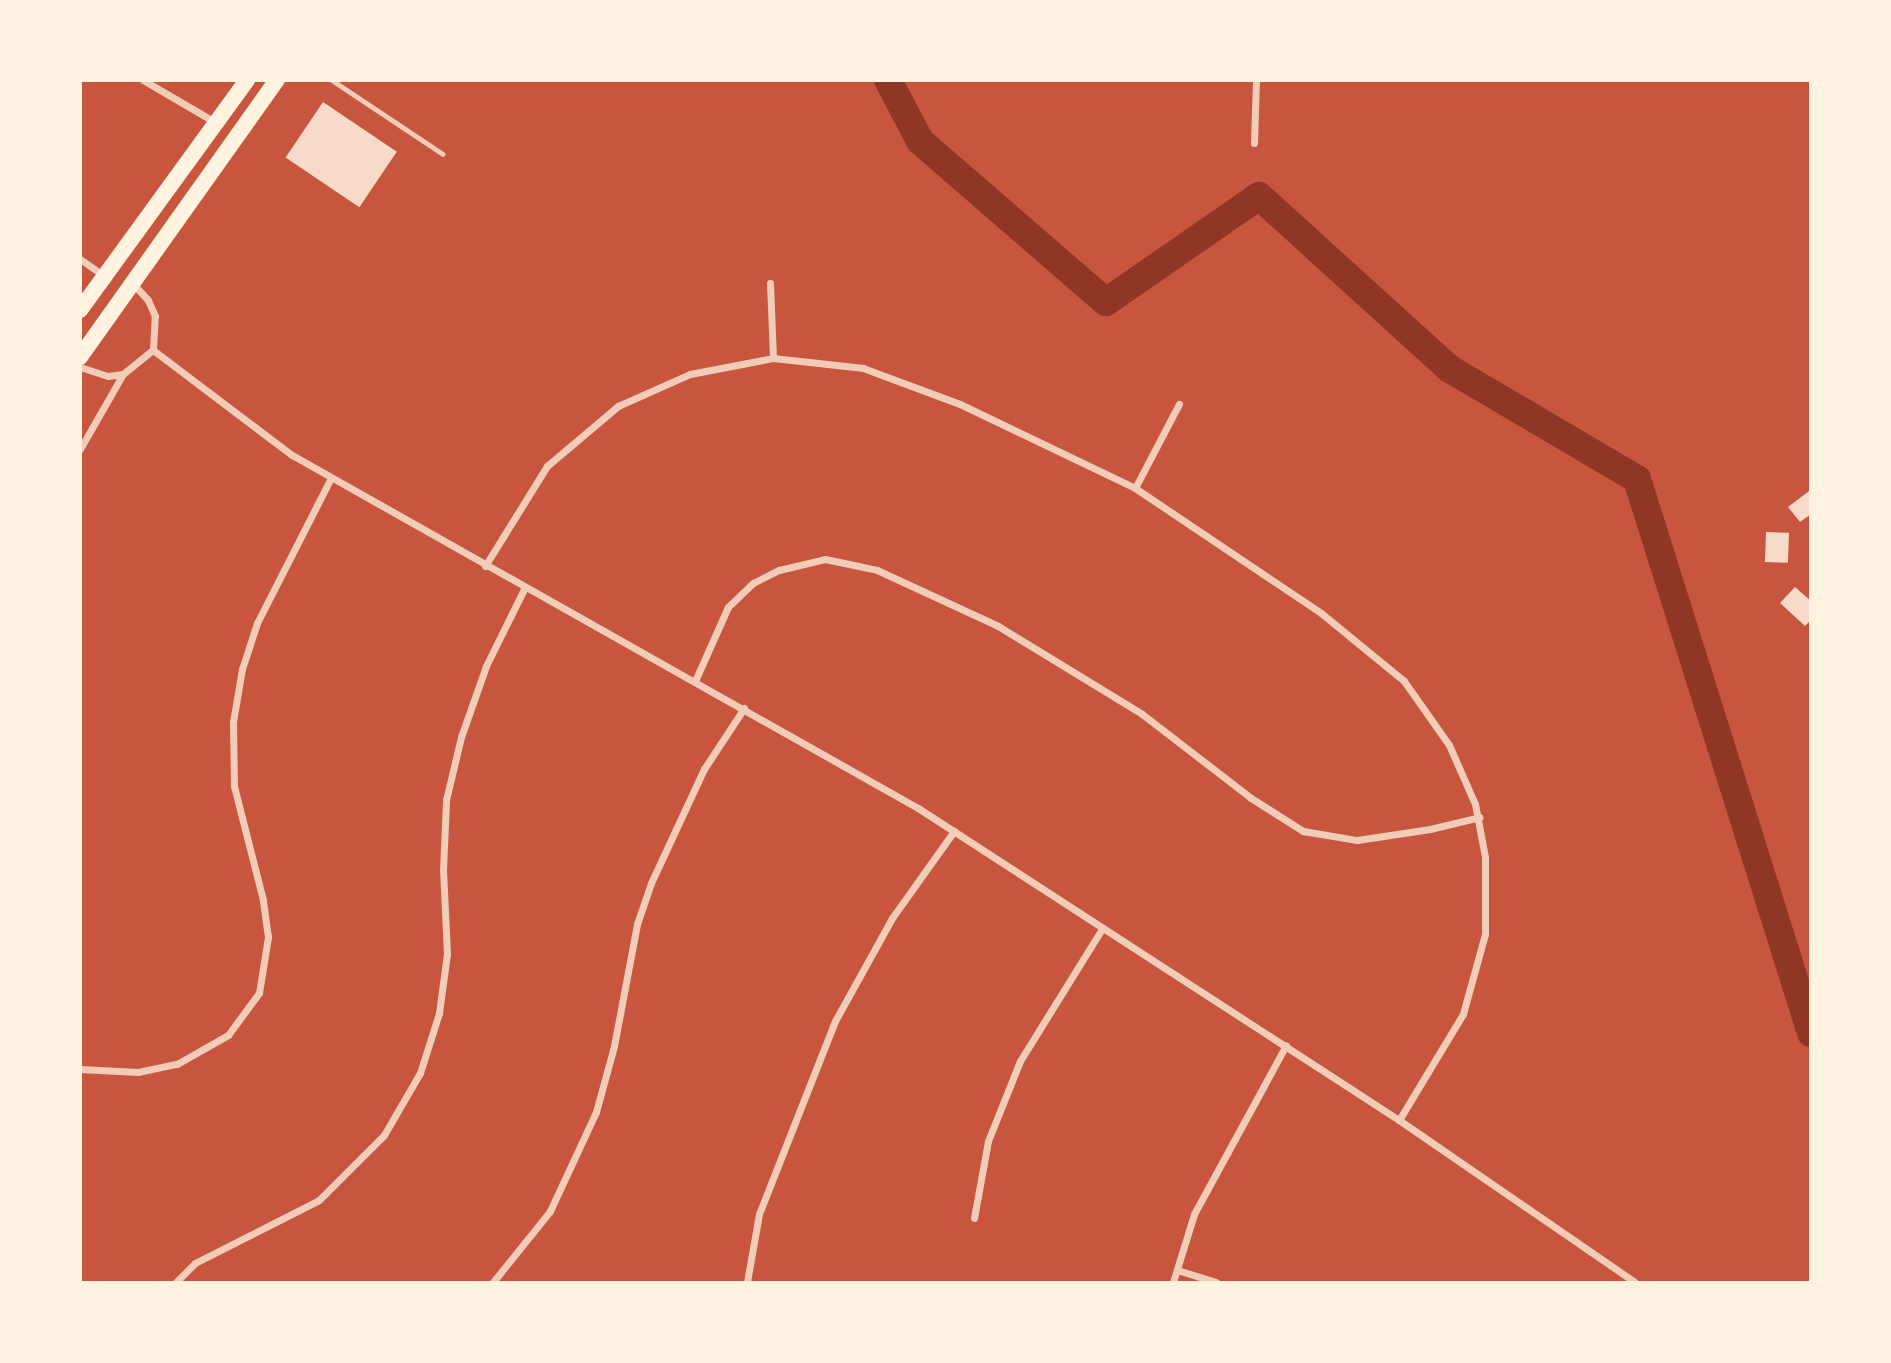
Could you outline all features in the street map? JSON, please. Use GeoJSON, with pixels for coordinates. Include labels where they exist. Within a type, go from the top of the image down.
{"type":"FeatureCollection","features":[{"type":"Feature","properties":{"kind":"main road"},"geometry":{"type":"LineString","coordinates":[[80,310],[247,80]]}},
{"type":"Feature","properties":{"kind":"main road"},"geometry":{"type":"LineString","coordinates":[[80,357],[277,80]]}},
{"type":"Feature","properties":{"kind":"street"},"geometry":{"type":"LineString","coordinates":[[143,80],[216,123]]}},
{"type":"Feature","properties":{"kind":"street"},"geometry":{"type":"LineString","coordinates":[[1254,143],[1256,80]]}},
{"type":"Feature","properties":{"kind":"street"},"geometry":{"type":"LineString","coordinates":[[80,259],[105,277]]}},
{"type":"Feature","properties":{"kind":"street"},"geometry":{"type":"LineString","coordinates":[[770,283],[773,358]]}},
{"type":"Feature","properties":{"kind":"street"},"geometry":{"type":"LineString","coordinates":[[80,449],[123,374],[153,350],[155,316],[148,300],[133,284]]}},
{"type":"Feature","properties":{"kind":"street"},"geometry":{"type":"LineString","coordinates":[[153,350],[292,455],[524,589],[744,708],[954,831],[1399,1119],[1635,1283]]}},
{"type":"Feature","properties":{"kind":"street"},"geometry":{"type":"LineString","coordinates":[[485,566],[547,467],[618,406],[690,374],[773,358],[863,368],[960,404],[1135,488],[1321,612],[1404,681],[1449,745],[1480,817],[1485,857],[1485,934],[1462,1014],[1399,1119]]}},
{"type":"Feature","properties":{"kind":"street"},"geometry":{"type":"LineString","coordinates":[[80,367],[108,376],[123,374]]}},
{"type":"Feature","properties":{"kind":"street"},"geometry":{"type":"LineString","coordinates":[[1135,488],[1179,404]]}},
{"type":"Feature","properties":{"kind":"street"},"geometry":{"type":"LineString","coordinates":[[80,1069],[138,1072],[177,1064],[228,1035],[259,993],[268,937],[263,900],[234,786],[233,722],[242,669],[257,623],[331,478]]}},
{"type":"Feature","properties":{"kind":"street"},"geometry":{"type":"LineString","coordinates":[[695,681],[728,607],[754,583],[779,569],[825,559],[877,570],[998,626],[1142,714],[1251,798],[1303,831],[1357,839],[1430,830],[1480,817]]}},
{"type":"Feature","properties":{"kind":"street"},"geometry":{"type":"LineString","coordinates":[[176,1283],[195,1263],[319,1200],[384,1135],[420,1073],[439,1013],[447,954],[443,870],[446,800],[461,737],[482,678],[524,589]]}},
{"type":"Feature","properties":{"kind":"street"},"geometry":{"type":"LineString","coordinates":[[493,1283],[550,1212],[586,1135],[614,1046],[637,924],[651,883],[704,769],[744,708]]}},
{"type":"Feature","properties":{"kind":"street"},"geometry":{"type":"LineString","coordinates":[[747,1283],[759,1214],[835,1021],[892,918],[954,831]]}},
{"type":"Feature","properties":{"kind":"street"},"geometry":{"type":"LineString","coordinates":[[974,1218],[988,1141],[1020,1061],[1102,929]]}},
{"type":"Feature","properties":{"kind":"street"},"geometry":{"type":"LineString","coordinates":[[1172,1283],[1194,1214],[1286,1045]]}},
{"type":"Feature","properties":{"kind":"street"},"geometry":{"type":"LineString","coordinates":[[1177,1270],[1216,1283]]}},
{"type":"Feature","properties":{"kind":"lane"},"geometry":{"type":"LineString","coordinates":[[332,80],[443,155]]}},
{"type":"Feature","properties":{"kind":"building"},"geometry":{"type":"Polygon","coordinates":[[[323,102],[397,152],[359,207],[286,158],[323,102]]]}},
{"type":"Feature","properties":{"kind":"building"},"geometry":{"type":"Polygon","coordinates":[[[1809,491],[1811,514],[1800,522],[1788,507],[1809,491]]]}},
{"type":"Feature","properties":{"kind":"building"},"geometry":{"type":"Polygon","coordinates":[[[1766,532],[1789,533],[1788,563],[1765,562],[1766,532]]]}},
{"type":"Feature","properties":{"kind":"building"},"geometry":{"type":"Polygon","coordinates":[[[1795,587],[1811,601],[1811,620],[1805,626],[1780,603],[1795,587]]]}},
{"type":"Feature","properties":{"kind":"waterway"},"geometry":{"type":"LineString","coordinates":[[888,80],[920,141],[1106,302],[1259,196],[1450,369],[1637,479],[1811,1033]]}}]}
